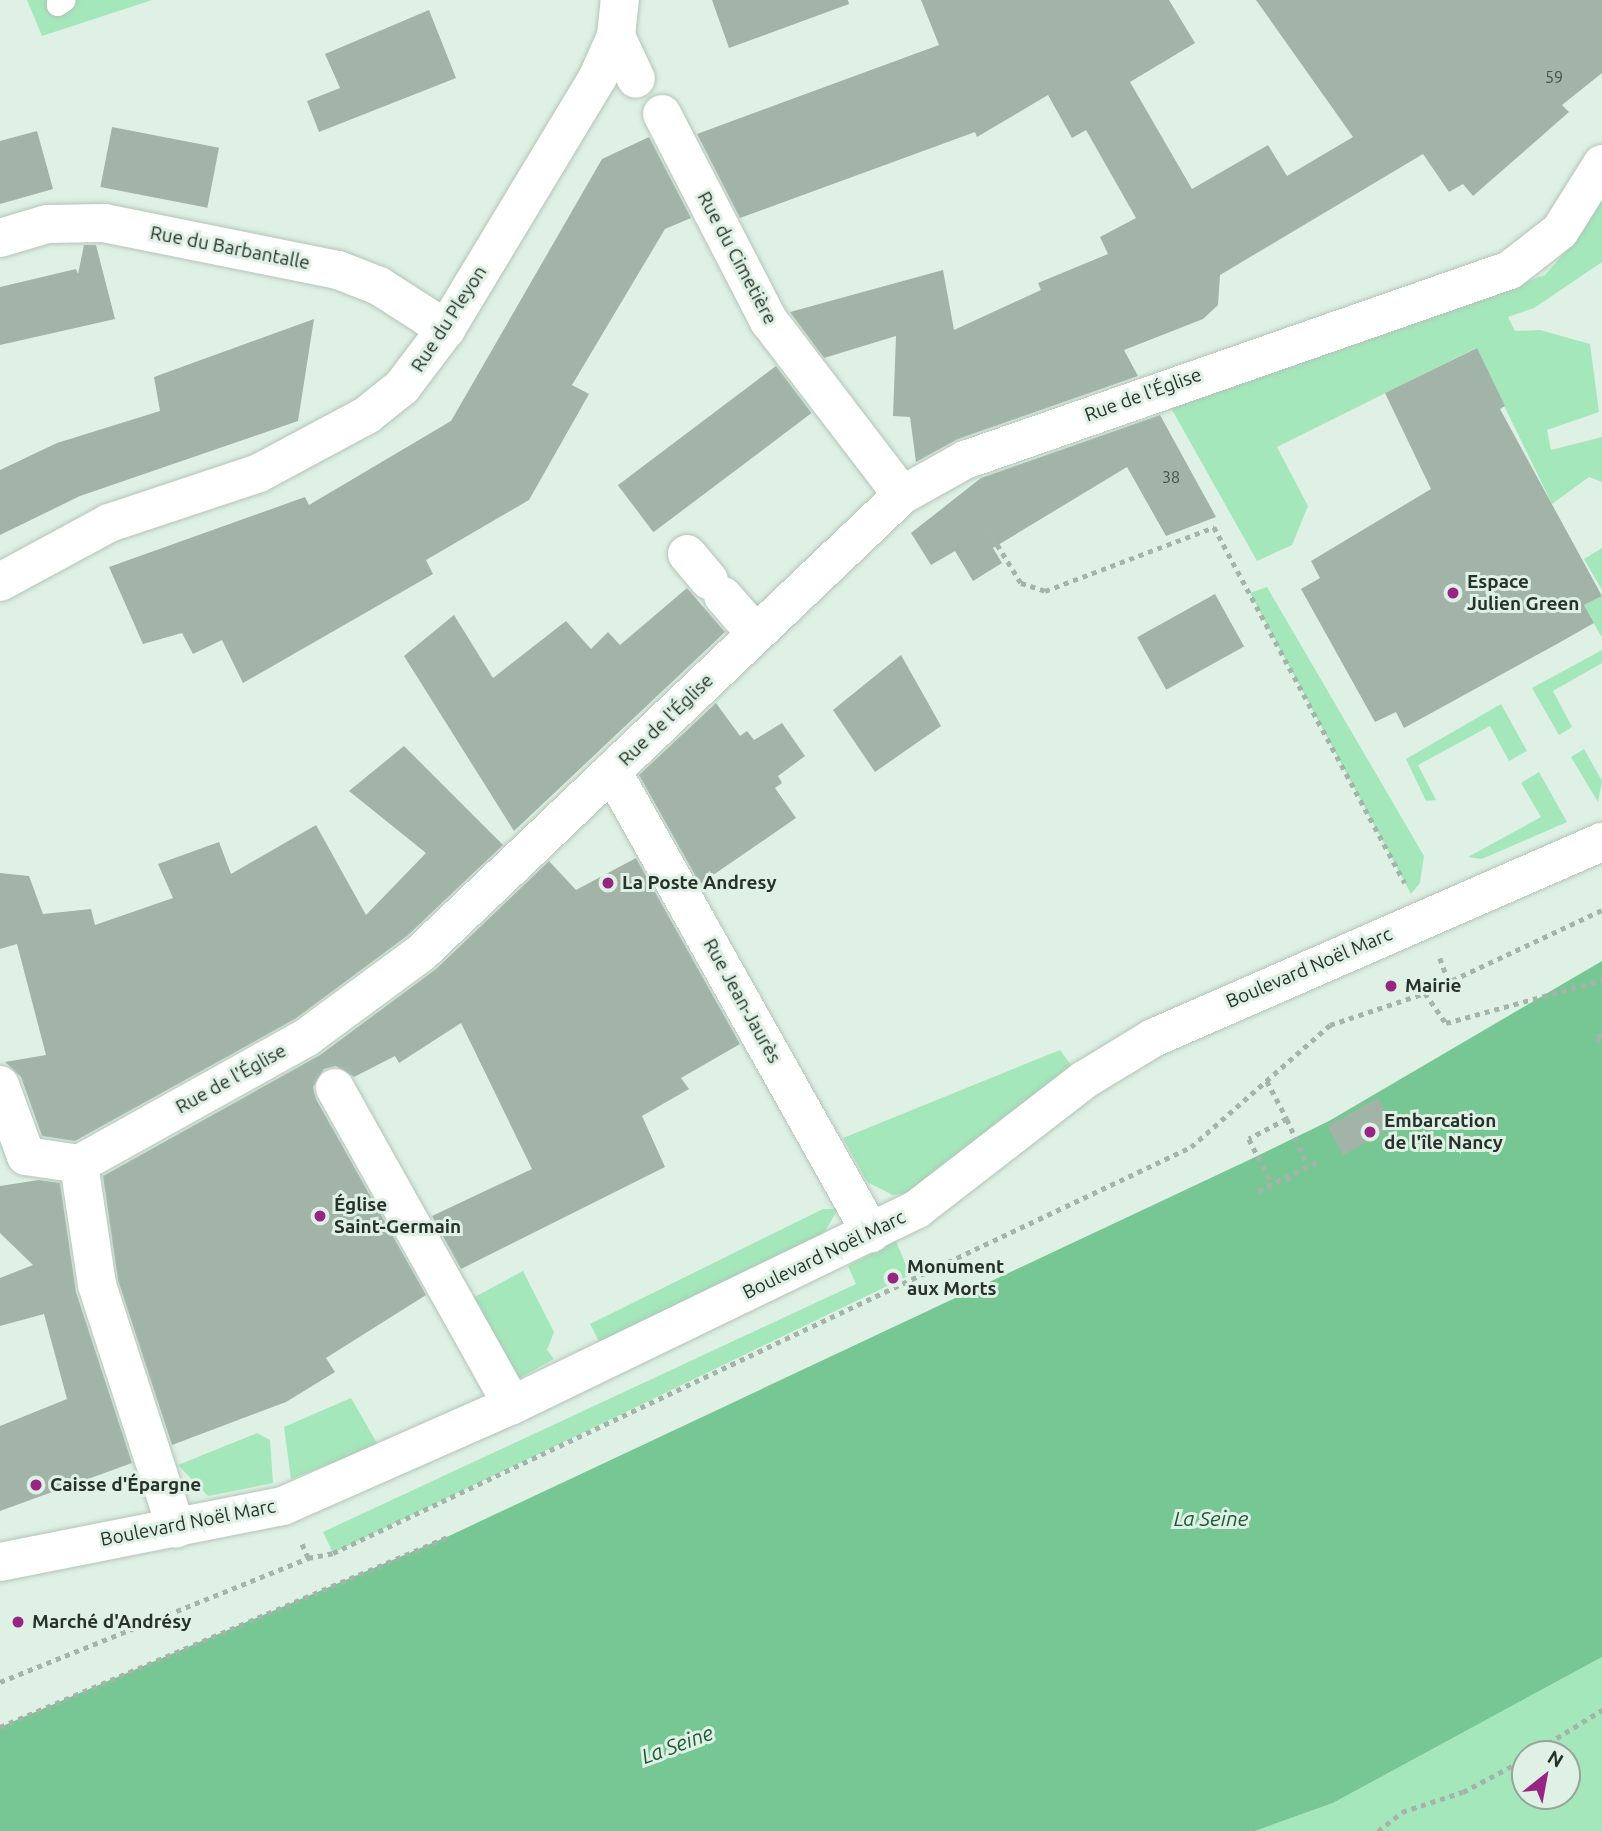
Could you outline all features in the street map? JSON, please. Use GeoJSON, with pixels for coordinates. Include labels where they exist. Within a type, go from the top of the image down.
{"type":"FeatureCollection","features":[{"type":"Feature","properties":{"kind":"street"},"geometry":{"type":"LineString","coordinates":[[618,18],[636,79]]}},
{"type":"Feature","properties":{"kind":"street","name":"Rue du Pleyon"},"geometry":{"type":"LineString","coordinates":[[0,582],[109,523],[259,473],[310,448],[402,387],[446,329],[598,77],[618,18]]}},
{"type":"Feature","properties":{"kind":"street","name":"Rue du Cimetière"},"geometry":{"type":"LineString","coordinates":[[662,114],[769,321],[902,495]]}},
{"type":"Feature","properties":{"kind":"street","name":"Rue de l'Église"},"geometry":{"type":"LineString","coordinates":[[79,1164],[307,1037],[400,969],[902,495],[965,460],[1510,270],[1560,231],[1602,164]]}},
{"type":"Feature","properties":{"kind":"street","name":"Rue du Barbantalle"},"geometry":{"type":"LineString","coordinates":[[0,238],[47,224],[104,223],[338,270],[380,286],[446,329]]}},
{"type":"Feature","properties":{"kind":"street"},"geometry":{"type":"LineString","coordinates":[[707,577],[756,634]]}},
{"type":"Feature","properties":{"kind":"street","name":"Rue Jean-Jaurès"},"geometry":{"type":"LineString","coordinates":[[612,771],[871,1233]]}},
{"type":"Feature","properties":{"kind":"street","name":"Boulevard Noël Marc"},"geometry":{"type":"LineString","coordinates":[[0,1562],[283,1506],[512,1405],[917,1209],[1084,1080],[1153,1038],[1602,842]]}},
{"type":"Feature","properties":{"kind":"street"},"geometry":{"type":"LineString","coordinates":[[0,1085],[26,1156],[79,1164],[97,1285],[176,1528]]}},
{"type":"Feature","properties":{"kind":"street"},"geometry":{"type":"LineString","coordinates":[[335,1088],[512,1405]]}},
{"type":"Feature","properties":{"kind":"lane"},"geometry":{"type":"LineString","coordinates":[[57,0],[57,5],[65,0]]}},
{"type":"Feature","properties":{"kind":"path"},"geometry":{"type":"LineString","coordinates":[[968,497],[1021,583],[1045,591],[1214,527],[1424,919],[1448,980]]}},
{"type":"Feature","properties":{"kind":"path"},"geometry":{"type":"LineString","coordinates":[[0,1682],[308,1558],[333,1553],[1191,1147],[1267,1081],[1308,1038],[1330,1026],[1425,993],[1602,910]]}},
{"type":"Feature","properties":{"kind":"path"},"geometry":{"type":"LineString","coordinates":[[1425,993],[1446,1023],[1602,980]]}},
{"type":"Feature","properties":{"kind":"path"},"geometry":{"type":"LineString","coordinates":[[1602,1035],[1597,1038],[1602,1044]]}},
{"type":"Feature","properties":{"kind":"path"},"geometry":{"type":"LineString","coordinates":[[1267,1081],[1308,1167]]}},
{"type":"Feature","properties":{"kind":"path"},"geometry":{"type":"LineString","coordinates":[[1272,1184],[1249,1139],[1287,1119]]}},
{"type":"Feature","properties":{"kind":"path"},"geometry":{"type":"LineString","coordinates":[[1258,1191],[1318,1161]]}},
{"type":"Feature","properties":{"kind":"path"},"geometry":{"type":"LineString","coordinates":[[1288,1176],[1291,1183]]}},
{"type":"Feature","properties":{"kind":"path"},"geometry":{"type":"LineString","coordinates":[[283,1506],[308,1558]]}},
{"type":"Feature","properties":{"kind":"path"},"geometry":{"type":"LineString","coordinates":[[0,1727],[449,1536]]}},
{"type":"Feature","properties":{"kind":"path"},"geometry":{"type":"LineString","coordinates":[[1554,1740],[1602,1710]]}},
{"type":"Feature","properties":{"kind":"path"},"geometry":{"type":"LineString","coordinates":[[1378,1831],[1402,1812],[1463,1793],[1511,1767]]}},
{"type":"Feature","properties":{"kind":"shaded area"},"geometry":{"type":"Polygon","coordinates":[[[27,0],[152,0],[42,36],[27,0]]]}},
{"type":"Feature","properties":{"kind":"shaded area"},"geometry":{"type":"Polygon","coordinates":[[[1602,192],[1602,262],[1534,308],[1508,317],[1515,331],[1540,330],[1590,344],[1599,412],[1547,430],[1551,450],[1602,437],[1602,482],[1589,477],[1552,504],[1476,348],[1277,447],[1308,506],[1292,545],[1257,561],[1171,408],[1545,275],[1579,236],[1602,192]]]}},
{"type":"Feature","properties":{"kind":"shaded area"},"geometry":{"type":"Polygon","coordinates":[[[1602,548],[1602,590],[1584,559],[1602,548]]]}},
{"type":"Feature","properties":{"kind":"shaded area"},"geometry":{"type":"Polygon","coordinates":[[[1267,587],[1424,856],[1420,883],[1411,894],[1250,593],[1267,587]]]}},
{"type":"Feature","properties":{"kind":"shaded area"},"geometry":{"type":"Polygon","coordinates":[[[1602,596],[1602,635],[1601,636],[1584,605],[1602,596]]]}},
{"type":"Feature","properties":{"kind":"shaded area"},"geometry":{"type":"Polygon","coordinates":[[[1602,650],[1602,663],[1553,691],[1572,727],[1559,735],[1532,688],[1602,650]]]}},
{"type":"Feature","properties":{"kind":"shaded area"},"geometry":{"type":"Polygon","coordinates":[[[1501,704],[1527,751],[1509,761],[1490,726],[1418,765],[1436,800],[1426,801],[1406,759],[1501,704]]]}},
{"type":"Feature","properties":{"kind":"shaded area"},"geometry":{"type":"Polygon","coordinates":[[[1584,749],[1602,781],[1598,802],[1571,757],[1584,749]]]}},
{"type":"Feature","properties":{"kind":"shaded area"},"geometry":{"type":"Polygon","coordinates":[[[1539,772],[1567,822],[1482,859],[1468,857],[1541,817],[1521,783],[1539,772]]]}},
{"type":"Feature","properties":{"kind":"shaded area"},"geometry":{"type":"Polygon","coordinates":[[[1060,1050],[1074,1069],[911,1193],[893,1195],[867,1182],[843,1138],[1060,1050]]]}},
{"type":"Feature","properties":{"kind":"shaded area"},"geometry":{"type":"Polygon","coordinates":[[[823,1209],[838,1209],[820,1240],[601,1345],[590,1324],[823,1209]]]}},
{"type":"Feature","properties":{"kind":"shaded area"},"geometry":{"type":"Polygon","coordinates":[[[896,1241],[910,1275],[333,1553],[323,1532],[856,1284],[848,1266],[896,1241]]]}},
{"type":"Feature","properties":{"kind":"shaded area"},"geometry":{"type":"Polygon","coordinates":[[[523,1271],[554,1332],[547,1350],[554,1359],[514,1381],[467,1301],[523,1271]]]}},
{"type":"Feature","properties":{"kind":"shaded area"},"geometry":{"type":"Polygon","coordinates":[[[351,1398],[378,1445],[291,1479],[284,1427],[351,1398]]]}},
{"type":"Feature","properties":{"kind":"shaded area"},"geometry":{"type":"Polygon","coordinates":[[[257,1433],[270,1440],[273,1483],[208,1496],[178,1465],[257,1433]]]}},
{"type":"Feature","properties":{"kind":"shaded area"},"geometry":{"type":"Polygon","coordinates":[[[1602,1657],[1602,1831],[1255,1831],[1333,1803],[1602,1657]]]}},
{"type":"Feature","properties":{"kind":"water","name":"La Seine"},"geometry":{"type":"Polygon","coordinates":[[[1602,961],[1602,1657],[1333,1803],[1255,1831],[0,1831],[0,1727],[449,1536],[1251,1159],[1329,1121],[1602,961]]]}},
{"type":"Feature","properties":{"kind":"building"},"geometry":{"type":"Polygon","coordinates":[[[712,0],[848,0],[849,4],[729,48],[712,0]]]}},
{"type":"Feature","properties":{"kind":"building"},"geometry":{"type":"Polygon","coordinates":[[[921,0],[1169,0],[1195,43],[1130,82],[1192,189],[1268,145],[1287,176],[1353,137],[1256,0],[1602,0],[1602,73],[1562,105],[1569,112],[1473,196],[1463,184],[1449,192],[1423,154],[1220,275],[1218,305],[1203,319],[1124,350],[1138,376],[958,439],[916,462],[910,417],[893,416],[896,336],[824,358],[790,312],[943,270],[954,330],[1041,290],[1038,283],[1108,254],[1100,237],[1136,218],[1086,130],[1072,138],[1048,95],[977,137],[975,132],[740,218],[697,134],[939,45],[921,0]]]}},
{"type":"Feature","properties":{"kind":"building"},"geometry":{"type":"Polygon","coordinates":[[[429,10],[456,78],[319,132],[307,101],[340,88],[325,54],[429,10]]]}},
{"type":"Feature","properties":{"kind":"building"},"geometry":{"type":"Polygon","coordinates":[[[112,127],[219,148],[207,208],[100,187],[112,127]]]}},
{"type":"Feature","properties":{"kind":"building"},"geometry":{"type":"Polygon","coordinates":[[[37,131],[53,189],[0,204],[0,141],[37,131]]]}},
{"type":"Feature","properties":{"kind":"building"},"geometry":{"type":"Polygon","coordinates":[[[649,137],[691,218],[665,229],[572,385],[589,394],[529,500],[426,560],[433,574],[243,683],[222,640],[193,654],[182,633],[143,644],[109,567],[305,497],[309,505],[451,421],[602,159],[649,137]]]}},
{"type":"Feature","properties":{"kind":"building"},"geometry":{"type":"Polygon","coordinates":[[[84,245],[96,245],[115,319],[0,345],[0,287],[76,269],[78,274],[84,245]]]}},
{"type":"Feature","properties":{"kind":"building"},"geometry":{"type":"Polygon","coordinates":[[[314,319],[298,421],[80,496],[0,535],[0,470],[57,443],[160,411],[154,377],[314,319]]]}},
{"type":"Feature","properties":{"kind":"building","name":"Espace Julien Green"},"geometry":{"type":"Polygon","coordinates":[[[1477,348],[1505,406],[1500,409],[1602,596],[1584,605],[1594,623],[1557,644],[1404,728],[1396,712],[1375,722],[1301,589],[1320,578],[1311,561],[1431,489],[1385,393],[1477,348]]]}},
{"type":"Feature","properties":{"kind":"building"},"geometry":{"type":"Polygon","coordinates":[[[776,366],[812,413],[653,532],[618,485],[776,366]]]}},
{"type":"Feature","properties":{"kind":"building"},"geometry":{"type":"Polygon","coordinates":[[[1160,415],[1216,517],[1166,536],[1127,467],[993,548],[1002,563],[973,581],[955,551],[931,565],[911,533],[981,478],[1160,415]]]}},
{"type":"Feature","properties":{"kind":"building"},"geometry":{"type":"Polygon","coordinates":[[[687,588],[725,632],[514,831],[404,656],[454,615],[493,678],[566,621],[591,649],[608,632],[620,645],[687,588]]]}},
{"type":"Feature","properties":{"kind":"building"},"geometry":{"type":"Polygon","coordinates":[[[1215,594],[1244,646],[1166,690],[1137,637],[1215,594]]]}},
{"type":"Feature","properties":{"kind":"building"},"geometry":{"type":"Polygon","coordinates":[[[901,655],[941,726],[875,772],[833,710],[901,655]]]}},
{"type":"Feature","properties":{"kind":"building"},"geometry":{"type":"Polygon","coordinates":[[[716,703],[740,736],[747,731],[754,740],[782,723],[805,756],[778,776],[782,783],[775,788],[796,818],[700,884],[639,775],[716,703]]]}},
{"type":"Feature","properties":{"kind":"building"},"geometry":{"type":"Polygon","coordinates":[[[404,746],[503,845],[407,936],[295,1019],[75,1141],[42,1136],[21,1077],[5,1062],[46,1055],[17,944],[0,949],[0,873],[29,876],[43,914],[91,909],[95,925],[173,898],[158,864],[219,842],[231,874],[316,825],[366,915],[426,853],[349,791],[404,746]]]}},
{"type":"Feature","properties":{"kind":"building"},"geometry":{"type":"Polygon","coordinates":[[[636,858],[740,1044],[681,1078],[689,1089],[642,1116],[665,1167],[461,1269],[432,1216],[532,1169],[461,1023],[399,1063],[395,1056],[354,1077],[336,1066],[324,1069],[313,1087],[316,1099],[426,1295],[326,1358],[335,1372],[286,1402],[172,1445],[118,1280],[103,1176],[320,1055],[436,969],[549,861],[576,890],[636,858]]]}},
{"type":"Feature","properties":{"kind":"building"},"geometry":{"type":"Polygon","coordinates":[[[1378,1098],[1394,1127],[1343,1155],[1327,1126],[1378,1098]]]}},
{"type":"Feature","properties":{"kind":"building"},"geometry":{"type":"Polygon","coordinates":[[[39,1180],[60,1183],[76,1292],[132,1463],[0,1511],[0,1426],[67,1399],[44,1314],[0,1326],[0,1278],[33,1265],[0,1233],[0,1186],[39,1180]]]}},
{"type":"Feature","properties":{"kind":"place","name":"Espace Julien Green"},"geometry":{"type":"Point","coordinates":[1453,593]}},
{"type":"Feature","properties":{"kind":"place","name":"La Poste Andresy"},"geometry":{"type":"Point","coordinates":[608,883]}},
{"type":"Feature","properties":{"kind":"place","name":"Mairie"},"geometry":{"type":"Point","coordinates":[1391,986]}},
{"type":"Feature","properties":{"kind":"place","name":"Embarcation de l'île Nancy"},"geometry":{"type":"Point","coordinates":[1370,1132]}},
{"type":"Feature","properties":{"kind":"place","name":"Église Saint-Germain"},"geometry":{"type":"Point","coordinates":[320,1216]}},
{"type":"Feature","properties":{"kind":"place","name":"Monument aux Morts"},"geometry":{"type":"Point","coordinates":[893,1278]}},
{"type":"Feature","properties":{"kind":"place","name":"Caisse d'Épargne"},"geometry":{"type":"Point","coordinates":[36,1485]}},
{"type":"Feature","properties":{"kind":"place","name":"Marché d'Andrésy"},"geometry":{"type":"Point","coordinates":[18,1622]}}]}
